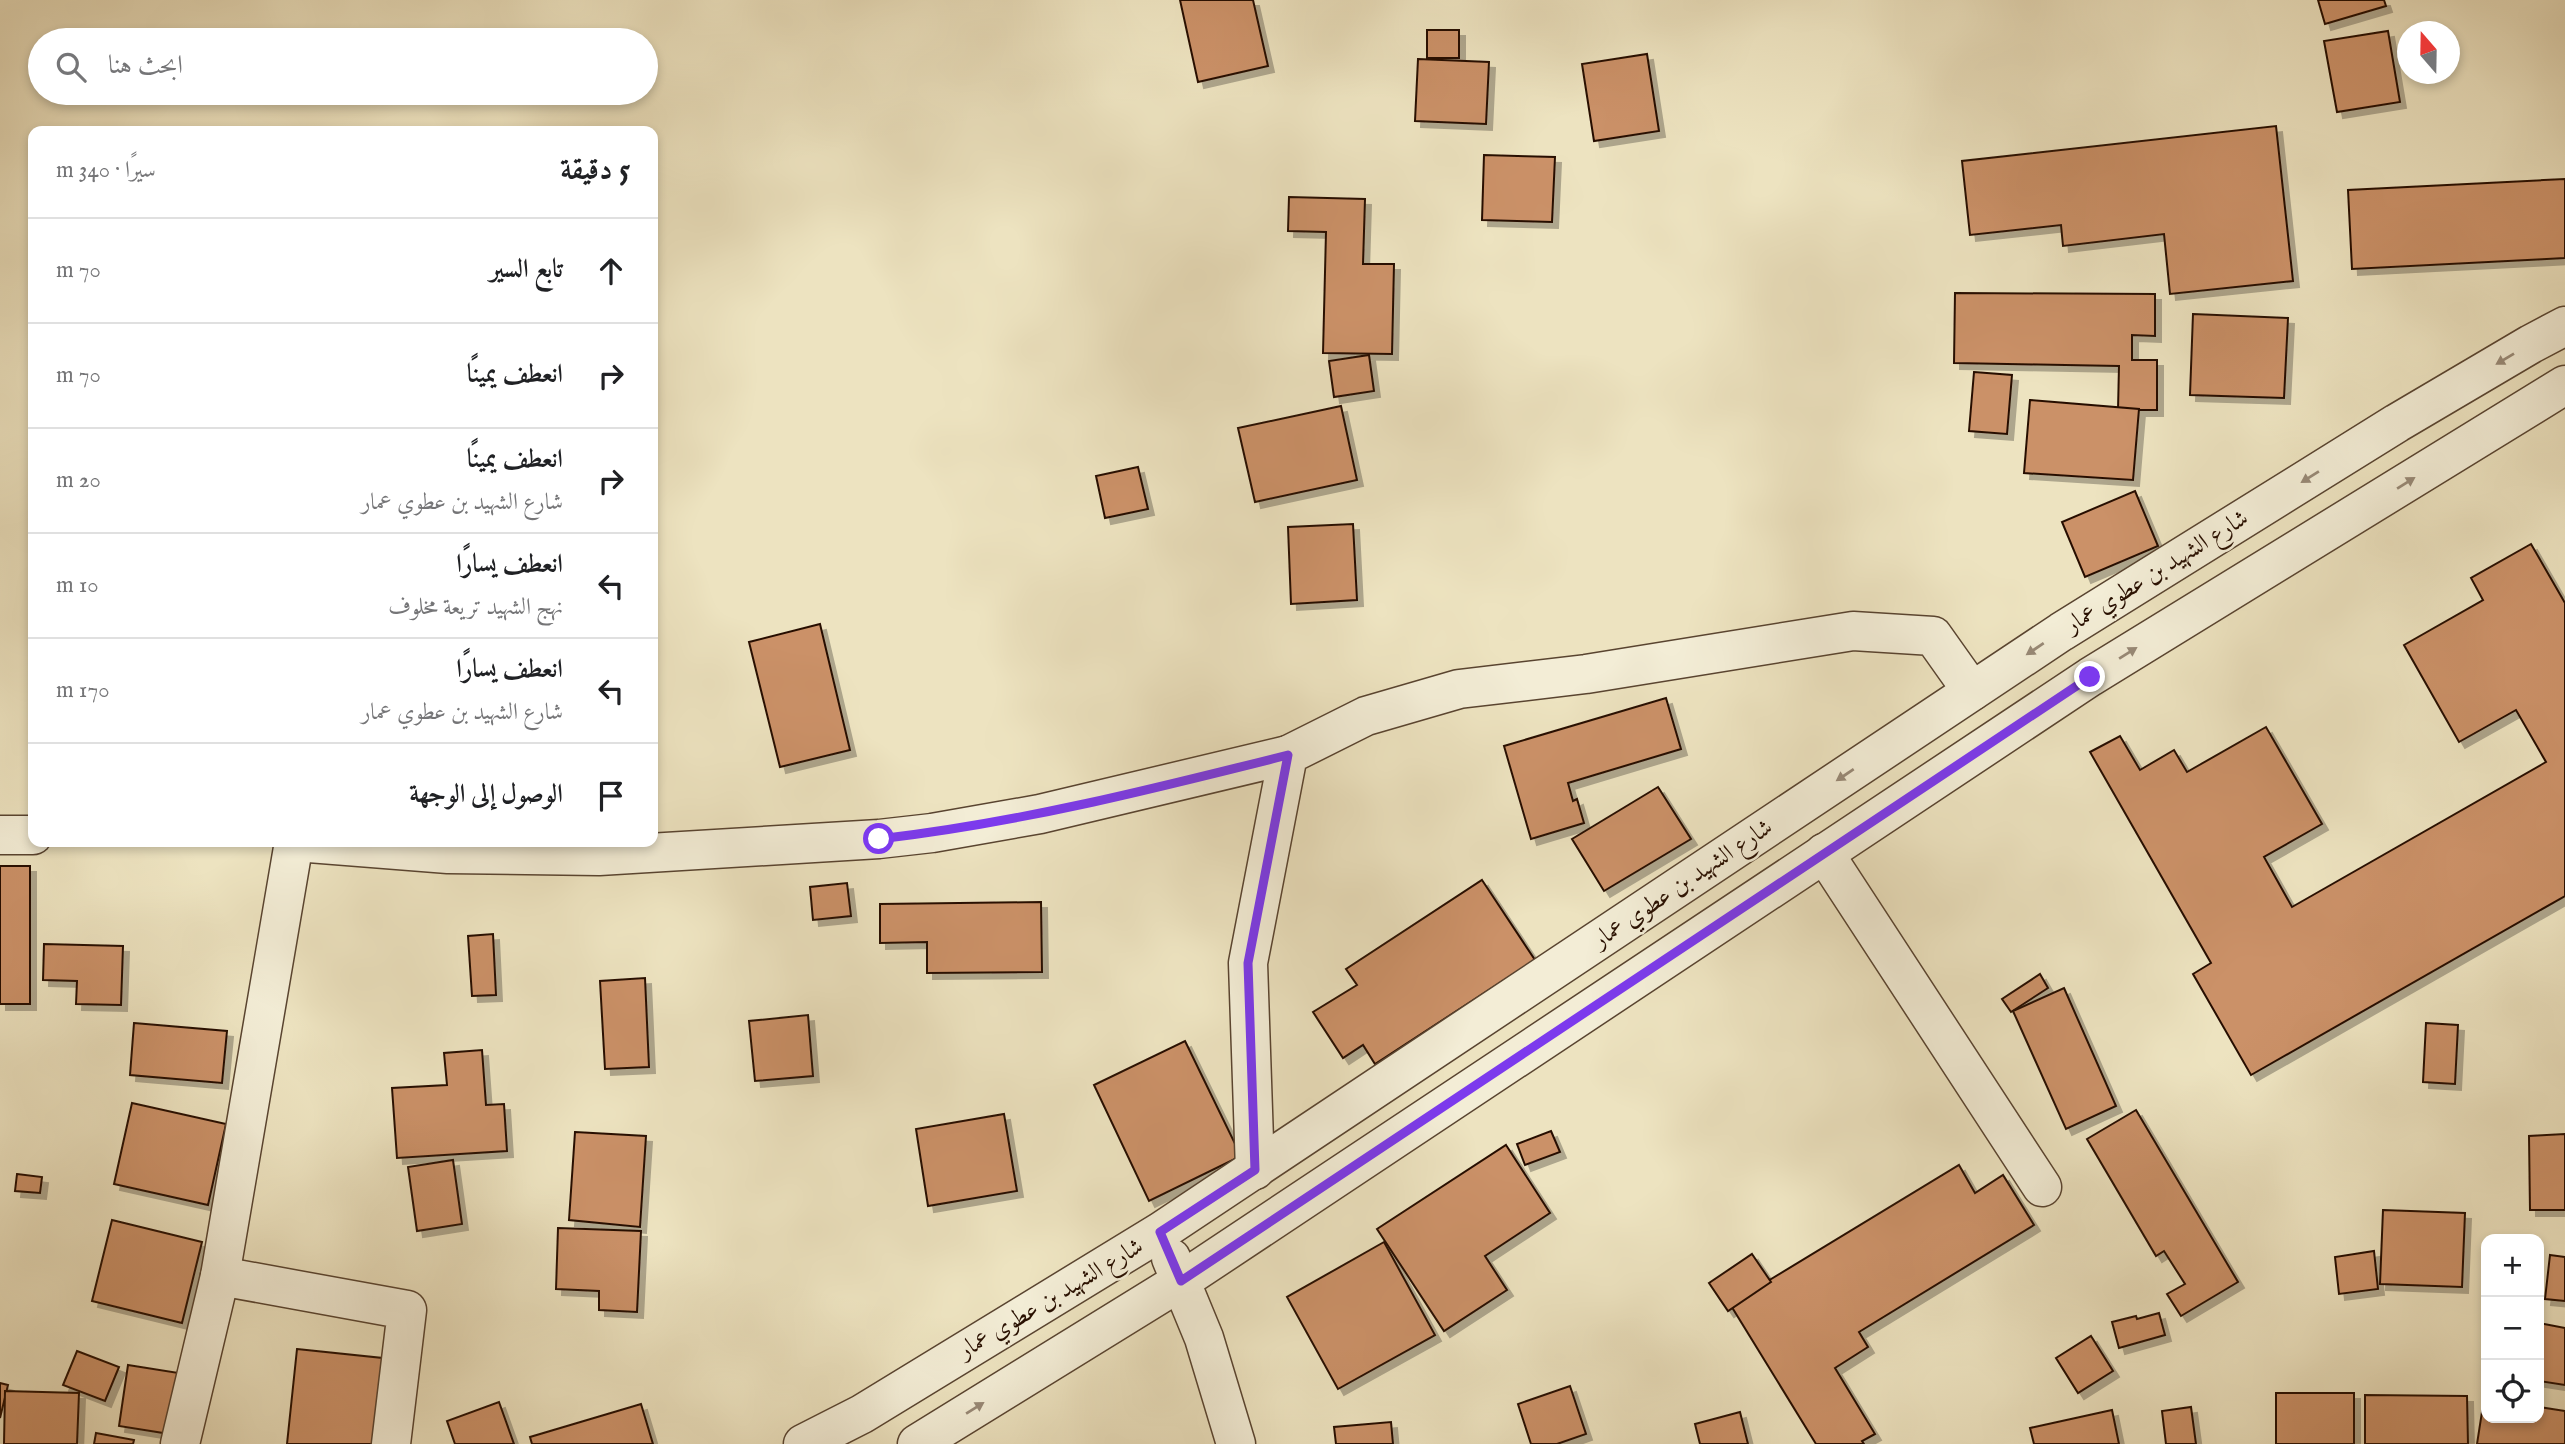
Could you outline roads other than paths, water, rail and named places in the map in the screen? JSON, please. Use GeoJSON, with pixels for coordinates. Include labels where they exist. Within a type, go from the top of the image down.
{"type":"FeatureCollection","features":[{"type":"Feature","properties":{"kind":"street","name":"شارع الشهيد بن عطوي عمار"},"geometry":{"type":"LineString","coordinates":[[803,1444],[862,1414],[1160,1232],[2061,632],[2397,423],[2565,326]]}},
{"type":"Feature","properties":{"kind":"street"},"geometry":{"type":"LineString","coordinates":[[916,1444],[1181,1281],[2090,677],[2565,385]]}},
{"type":"Feature","properties":{"kind":"street"},"geometry":{"type":"LineString","coordinates":[[359,847],[449,854],[599,856],[879,839],[932,833],[1040,814],[1288,755],[1366,716],[1459,689],[1586,674],[1853,631],[1933,636],[1972,691]]}},
{"type":"Feature","properties":{"kind":"street"},"geometry":{"type":"LineString","coordinates":[[1255,1170],[1248,963],[1288,755]]}},
{"type":"Feature","properties":{"kind":"street"},"geometry":{"type":"LineString","coordinates":[[0,835],[28,835]]}},
{"type":"Feature","properties":{"kind":"street"},"geometry":{"type":"LineString","coordinates":[[180,1444],[220,1276],[294,847]]}},
{"type":"Feature","properties":{"kind":"street"},"geometry":{"type":"LineString","coordinates":[[1824,853],[2042,1187]]}},
{"type":"Feature","properties":{"kind":"street"},"geometry":{"type":"LineString","coordinates":[[1160,1232],[1204,1338],[1236,1444]]}},
{"type":"Feature","properties":{"kind":"street"},"geometry":{"type":"LineString","coordinates":[[220,1276],[407,1310],[391,1444]]}}]}
